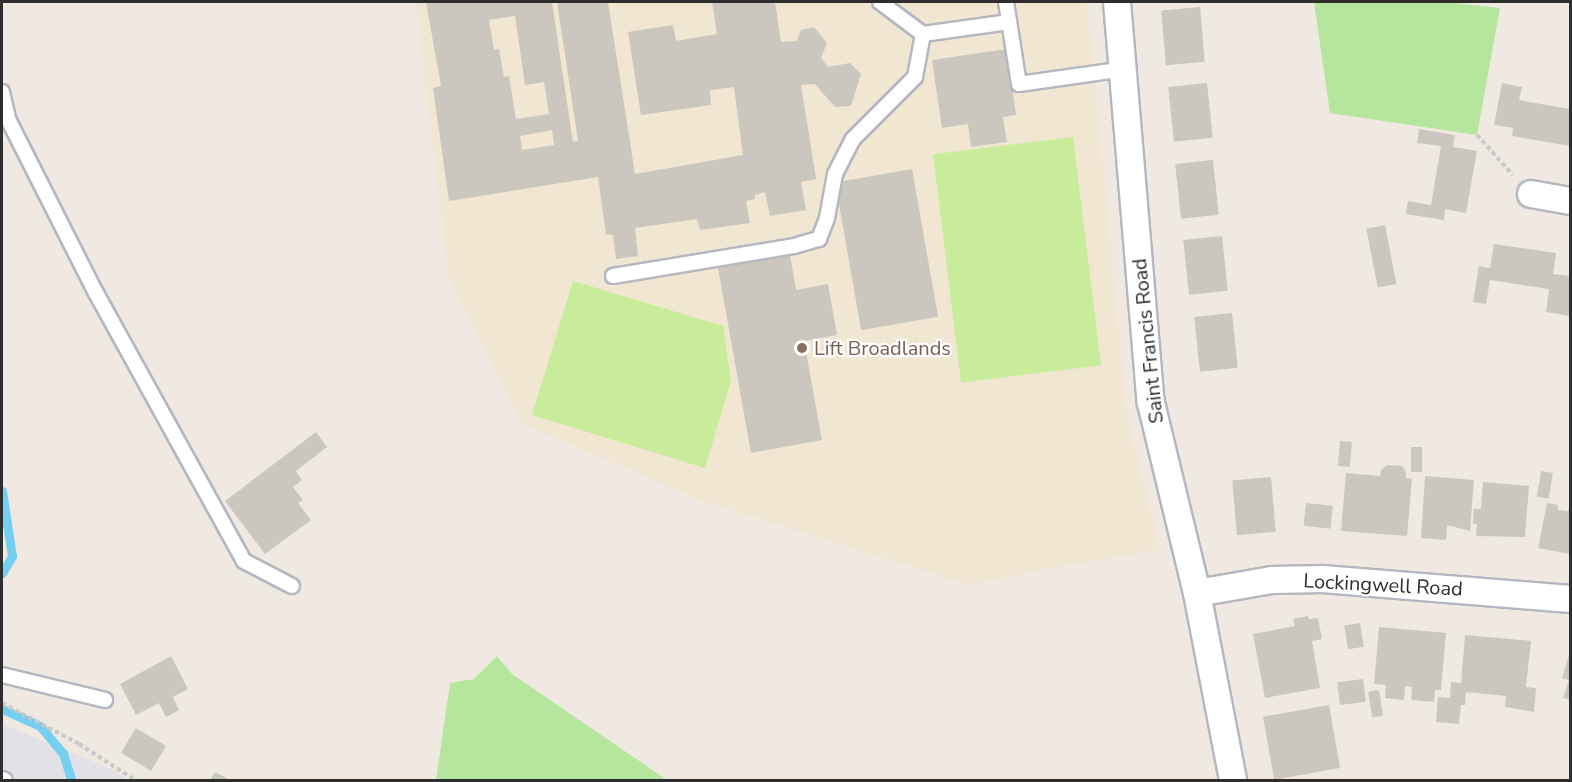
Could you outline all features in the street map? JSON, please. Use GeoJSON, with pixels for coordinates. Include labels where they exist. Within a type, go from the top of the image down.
{"type":"FeatureCollection","features":[{"type":"Feature","properties":{"kind":"street","name":"Saint Francis Road"},"geometry":{"type":"LineString","coordinates":[[1117,2],[1151,403],[1197,593],[1233,780]]}},
{"type":"Feature","properties":{"kind":"street"},"geometry":{"type":"LineString","coordinates":[[1531,194],[1570,201]]}},
{"type":"Feature","properties":{"kind":"street","name":"Lockingwell Road"},"geometry":{"type":"LineString","coordinates":[[1197,593],[1272,580],[1323,579],[1570,599]]}},
{"type":"Feature","properties":{"kind":"lane"},"geometry":{"type":"LineString","coordinates":[[880,2],[923,34],[1009,22]]}},
{"type":"Feature","properties":{"kind":"lane"},"geometry":{"type":"LineString","coordinates":[[1006,2],[1019,84],[1124,69]]}},
{"type":"Feature","properties":{"kind":"lane"},"geometry":{"type":"LineString","coordinates":[[613,276],[794,246],[819,239],[839,166],[853,139],[915,77],[923,34]]}},
{"type":"Feature","properties":{"kind":"lane"},"geometry":{"type":"LineString","coordinates":[[2,92],[8,119],[96,293],[244,561],[292,586]]}},
{"type":"Feature","properties":{"kind":"lane"},"geometry":{"type":"LineString","coordinates":[[2,675],[105,700]]}},
{"type":"Feature","properties":{"kind":"path"},"geometry":{"type":"LineString","coordinates":[[1477,135],[1531,194]]}},
{"type":"Feature","properties":{"kind":"path"},"geometry":{"type":"LineString","coordinates":[[2,703],[79,744],[135,780]]}},
{"type":"Feature","properties":{"kind":"shaded area","name":"Lift Broadlands"},"geometry":{"type":"Polygon","coordinates":[[[416,2],[1087,2],[1127,416],[1160,549],[970,585],[700,500],[523,424],[449,279],[416,2]]]}},
{"type":"Feature","properties":{"kind":"shaded area"},"geometry":{"type":"Polygon","coordinates":[[[2,724],[105,766],[129,780],[2,780],[2,724]]]}},
{"type":"Feature","properties":{"kind":"green space"},"geometry":{"type":"Polygon","coordinates":[[[1314,2],[1446,2],[1500,8],[1477,135],[1330,113],[1314,2]]]}},
{"type":"Feature","properties":{"kind":"green space"},"geometry":{"type":"Polygon","coordinates":[[[1073,137],[1101,365],[961,382],[933,154],[1073,137]]]}},
{"type":"Feature","properties":{"kind":"green space"},"geometry":{"type":"Polygon","coordinates":[[[573,281],[723,326],[731,381],[705,468],[532,415],[573,281]]]}},
{"type":"Feature","properties":{"kind":"green space"},"geometry":{"type":"Polygon","coordinates":[[[497,656],[512,674],[667,780],[436,780],[450,683],[474,679],[497,656]]]}},
{"type":"Feature","properties":{"kind":"building"},"geometry":{"type":"Polygon","coordinates":[[[426,2],[552,2],[573,142],[578,141],[557,2],[608,2],[635,174],[743,155],[734,87],[710,90],[711,105],[641,115],[628,32],[673,25],[676,41],[717,34],[712,2],[775,2],[781,42],[797,41],[801,30],[814,27],[827,43],[821,58],[828,67],[850,63],[861,74],[851,106],[835,107],[815,84],[801,85],[816,179],[801,182],[806,210],[770,216],[765,192],[755,195],[755,199],[746,201],[750,223],[700,230],[697,219],[635,228],[638,256],[616,259],[613,235],[606,234],[598,177],[449,201],[433,88],[441,86],[426,2]],[[515,16],[489,20],[494,50],[499,49],[504,77],[509,76],[516,119],[549,114],[544,82],[525,85],[515,16]],[[552,130],[520,136],[522,150],[554,145],[552,130]]]}},
{"type":"Feature","properties":{"kind":"building"},"geometry":{"type":"Polygon","coordinates":[[[1200,7],[1205,62],[1166,65],[1161,10],[1200,7]]]}},
{"type":"Feature","properties":{"kind":"building"},"geometry":{"type":"Polygon","coordinates":[[[1007,49],[1016,115],[1003,117],[1007,142],[971,147],[968,124],[942,128],[932,60],[1007,49]]]}},
{"type":"Feature","properties":{"kind":"building"},"geometry":{"type":"Polygon","coordinates":[[[1207,83],[1213,138],[1174,142],[1168,87],[1207,83]]]}},
{"type":"Feature","properties":{"kind":"building"},"geometry":{"type":"Polygon","coordinates":[[[1502,83],[1522,87],[1519,100],[1570,109],[1570,146],[1512,136],[1513,128],[1494,125],[1502,83]]]}},
{"type":"Feature","properties":{"kind":"building"},"geometry":{"type":"Polygon","coordinates":[[[1419,129],[1455,135],[1453,147],[1477,151],[1466,213],[1445,209],[1444,220],[1406,214],[1408,201],[1431,205],[1441,146],[1417,143],[1419,129]]]}},
{"type":"Feature","properties":{"kind":"building"},"geometry":{"type":"Polygon","coordinates":[[[1213,160],[1219,215],[1181,219],[1175,164],[1213,160]]]}},
{"type":"Feature","properties":{"kind":"building"},"geometry":{"type":"Polygon","coordinates":[[[912,169],[938,317],[861,330],[835,183],[912,169]]]}},
{"type":"Feature","properties":{"kind":"building"},"geometry":{"type":"Polygon","coordinates":[[[1385,225],[1396,284],[1378,288],[1366,229],[1385,225]]]}},
{"type":"Feature","properties":{"kind":"building"},"geometry":{"type":"Polygon","coordinates":[[[1222,236],[1228,291],[1189,295],[1183,240],[1222,236]]]}},
{"type":"Feature","properties":{"kind":"building"},"geometry":{"type":"Polygon","coordinates":[[[1494,244],[1556,253],[1553,274],[1570,276],[1570,316],[1546,312],[1549,289],[1490,280],[1486,304],[1473,302],[1479,266],[1490,268],[1494,244]]]}},
{"type":"Feature","properties":{"kind":"building"},"geometry":{"type":"Polygon","coordinates":[[[790,255],[796,290],[828,284],[837,335],[804,341],[822,440],[751,453],[718,268],[790,255]]]}},
{"type":"Feature","properties":{"kind":"building"},"geometry":{"type":"Polygon","coordinates":[[[1232,313],[1238,368],[1200,372],[1194,317],[1232,313]]]}},
{"type":"Feature","properties":{"kind":"building"},"geometry":{"type":"Polygon","coordinates":[[[316,432],[327,447],[296,471],[302,480],[293,487],[303,500],[298,503],[311,520],[265,554],[225,501],[316,432]]]}},
{"type":"Feature","properties":{"kind":"building"},"geometry":{"type":"Polygon","coordinates":[[[1340,441],[1352,442],[1350,467],[1338,466],[1340,441]]]}},
{"type":"Feature","properties":{"kind":"building"},"geometry":{"type":"Polygon","coordinates":[[[1411,447],[1422,447],[1422,472],[1411,472],[1411,447]]]}},
{"type":"Feature","properties":{"kind":"building"},"geometry":{"type":"Polygon","coordinates":[[[1387,465],[1402,466],[1406,472],[1406,478],[1412,479],[1407,536],[1341,531],[1346,473],[1380,476],[1381,470],[1387,465]]]}},
{"type":"Feature","properties":{"kind":"building"},"geometry":{"type":"Polygon","coordinates":[[[1541,471],[1553,473],[1549,499],[1537,497],[1541,471]]]}},
{"type":"Feature","properties":{"kind":"building"},"geometry":{"type":"Polygon","coordinates":[[[1425,476],[1474,480],[1470,531],[1447,525],[1446,540],[1421,538],[1425,476]]]}},
{"type":"Feature","properties":{"kind":"building"},"geometry":{"type":"Polygon","coordinates":[[[1271,477],[1276,532],[1237,535],[1232,480],[1271,477]]]}},
{"type":"Feature","properties":{"kind":"building"},"geometry":{"type":"Polygon","coordinates":[[[1483,482],[1529,486],[1525,537],[1476,536],[1477,524],[1473,524],[1474,509],[1481,509],[1483,482]]]}},
{"type":"Feature","properties":{"kind":"building"},"geometry":{"type":"Polygon","coordinates":[[[1306,503],[1333,506],[1330,529],[1304,526],[1306,503]]]}},
{"type":"Feature","properties":{"kind":"building"},"geometry":{"type":"Polygon","coordinates":[[[1547,503],[1558,505],[1558,510],[1568,511],[1570,506],[1570,554],[1538,548],[1547,503]]]}},
{"type":"Feature","properties":{"kind":"building"},"geometry":{"type":"Polygon","coordinates":[[[1308,616],[1309,619],[1318,618],[1322,639],[1312,641],[1320,688],[1265,698],[1253,634],[1295,626],[1293,619],[1308,616]]]}},
{"type":"Feature","properties":{"kind":"building"},"geometry":{"type":"Polygon","coordinates":[[[1360,623],[1364,647],[1348,649],[1344,626],[1360,623]]]}},
{"type":"Feature","properties":{"kind":"building"},"geometry":{"type":"Polygon","coordinates":[[[1379,627],[1446,633],[1441,690],[1435,690],[1434,702],[1411,700],[1412,687],[1405,686],[1404,700],[1385,698],[1386,685],[1374,684],[1379,627]]]}},
{"type":"Feature","properties":{"kind":"building"},"geometry":{"type":"Polygon","coordinates":[[[1465,635],[1531,641],[1526,687],[1536,688],[1534,712],[1505,707],[1506,696],[1466,692],[1465,705],[1461,705],[1459,724],[1436,722],[1438,697],[1450,698],[1451,682],[1461,683],[1465,635]]]}},
{"type":"Feature","properties":{"kind":"building"},"geometry":{"type":"Polygon","coordinates":[[[1570,652],[1570,700],[1563,698],[1569,680],[1562,678],[1570,652]]]}},
{"type":"Feature","properties":{"kind":"building"},"geometry":{"type":"Polygon","coordinates":[[[171,656],[188,689],[173,697],[179,710],[166,717],[159,703],[136,715],[120,684],[171,656]]]}},
{"type":"Feature","properties":{"kind":"building"},"geometry":{"type":"Polygon","coordinates":[[[1363,679],[1366,702],[1340,705],[1337,682],[1363,679]]]}},
{"type":"Feature","properties":{"kind":"building"},"geometry":{"type":"Polygon","coordinates":[[[1379,690],[1383,716],[1372,717],[1368,692],[1379,690]]]}},
{"type":"Feature","properties":{"kind":"building"},"geometry":{"type":"Polygon","coordinates":[[[1329,705],[1340,768],[1274,780],[1263,717],[1329,705]]]}},
{"type":"Feature","properties":{"kind":"building"},"geometry":{"type":"Polygon","coordinates":[[[136,728],[166,746],[151,771],[121,753],[136,728]]]}},
{"type":"Feature","properties":{"kind":"building"},"geometry":{"type":"Polygon","coordinates":[[[215,772],[230,780],[210,780],[215,772]]]}},
{"type":"Feature","properties":{"kind":"waterway"},"geometry":{"type":"LineString","coordinates":[[2,491],[12,556],[2,573]]}},
{"type":"Feature","properties":{"kind":"waterway"},"geometry":{"type":"LineString","coordinates":[[2,709],[40,726],[63,753],[71,780]]}},
{"type":"Feature","properties":{"kind":"place","name":"Lift Broadlands"},"geometry":{"type":"Point","coordinates":[802,348]}}]}
